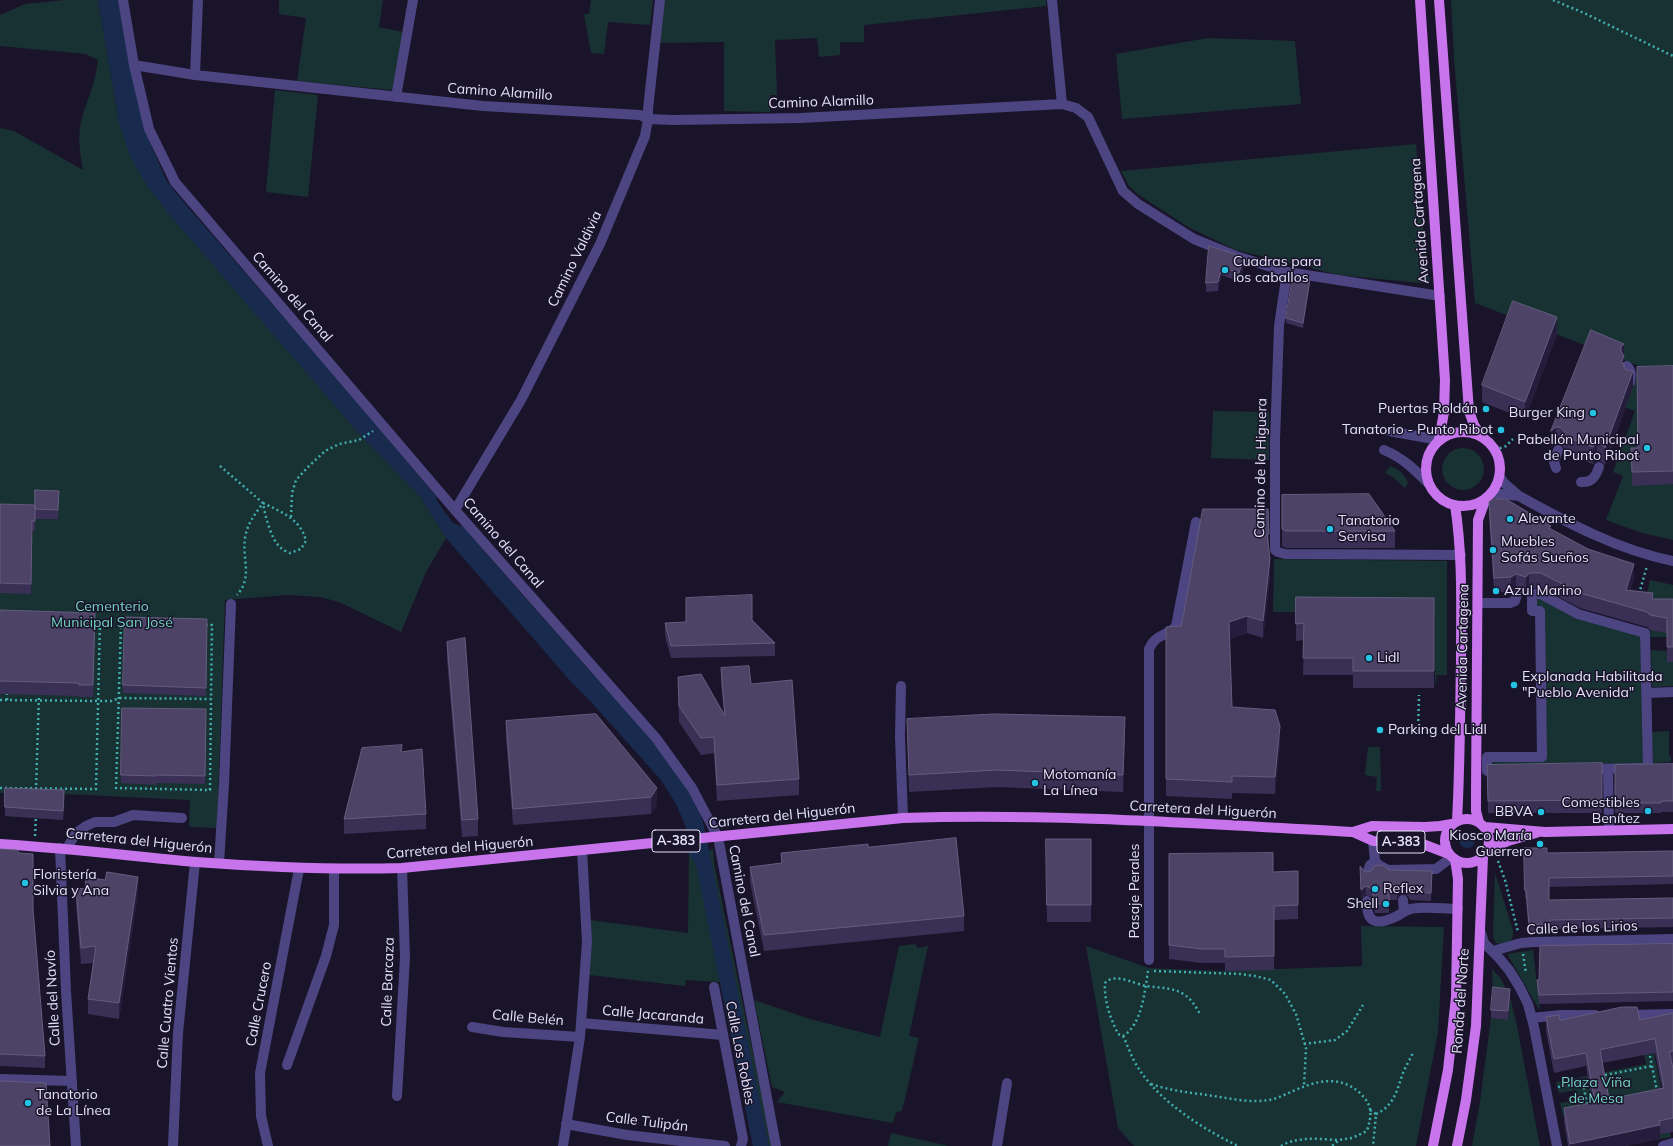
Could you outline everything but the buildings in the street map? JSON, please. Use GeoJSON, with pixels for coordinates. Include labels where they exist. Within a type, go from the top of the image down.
{"type":"FeatureCollection","features":[{"type":"Feature","properties":{"kind":"main road","name":"Avenida Cartagena"},"geometry":{"type":"LineString","coordinates":[[1420,0],[1445,380],[1444,412],[1439,440]]}},
{"type":"Feature","properties":{"kind":"main road"},"geometry":{"type":"LineString","coordinates":[[1440,0],[1470,411],[1474,425],[1482,437],[1495,450],[1499,459],[1499,476],[1489,495],[1477,503],[1466,506],[1455,505],[1444,501],[1435,493],[1428,483],[1426,460],[1431,449],[1439,440],[1448,434],[1472,432],[1482,437]]}},
{"type":"Feature","properties":{"kind":"main road","name":"Avenida Cartagena"},"geometry":{"type":"LineString","coordinates":[[1482,824],[1476,811],[1478,520],[1489,495]]}},
{"type":"Feature","properties":{"kind":"main road","name":"Avenida Cartagena"},"geometry":{"type":"LineString","coordinates":[[1455,505],[1462,594],[1460,768],[1455,822]]}},
{"type":"Feature","properties":{"kind":"main road","name":"Carretera del Higuerón"},"geometry":{"type":"LineString","coordinates":[[0,844],[64,848],[196,862],[334,870],[402,868],[903,818],[977,816],[1080,817],[1353,832]]}},
{"type":"Feature","properties":{"kind":"main road"},"geometry":{"type":"LineString","coordinates":[[1545,832],[1508,841],[1486,853],[1476,861],[1469,863],[1462,863],[1452,857],[1445,842],[1446,835],[1455,822],[1468,819],[1482,824],[1545,832],[1673,829]]}},
{"type":"Feature","properties":{"kind":"main road","name":"A-383"},"geometry":{"type":"LineString","coordinates":[[1353,832],[1372,826],[1425,827],[1440,826],[1455,822]]}},
{"type":"Feature","properties":{"kind":"main road"},"geometry":{"type":"LineString","coordinates":[[1482,824],[1488,833],[1490,841],[1486,853]]}},
{"type":"Feature","properties":{"kind":"main road","name":"A-383"},"geometry":{"type":"LineString","coordinates":[[1353,832],[1372,841],[1420,843],[1452,857]]}},
{"type":"Feature","properties":{"kind":"main road","name":"Ronda del Norte"},"geometry":{"type":"LineString","coordinates":[[1457,1146],[1466,1100],[1476,1026],[1479,928],[1486,853]]}},
{"type":"Feature","properties":{"kind":"main road","name":"Ronda del Norte"},"geometry":{"type":"LineString","coordinates":[[1433,1146],[1448,1070],[1456,996],[1458,874],[1452,857]]}},
{"type":"Feature","properties":{"kind":"street","name":"Camino del Canal"},"geometry":{"type":"LineString","coordinates":[[123,0],[134,65],[148,129],[175,182],[456,510],[656,738],[692,788],[718,837],[776,1146]]}},
{"type":"Feature","properties":{"kind":"street"},"geometry":{"type":"LineString","coordinates":[[195,75],[198,0]]}},
{"type":"Feature","properties":{"kind":"street"},"geometry":{"type":"LineString","coordinates":[[396,97],[413,0]]}},
{"type":"Feature","properties":{"kind":"street","name":"Camino Valdivia"},"geometry":{"type":"LineString","coordinates":[[456,510],[521,400],[600,244],[645,136],[660,0]]}},
{"type":"Feature","properties":{"kind":"street"},"geometry":{"type":"LineString","coordinates":[[1052,0],[1062,104]]}},
{"type":"Feature","properties":{"kind":"street","name":"Camino Alamillo"},"geometry":{"type":"LineString","coordinates":[[134,65],[195,75],[396,97],[483,106],[640,115],[648,119],[801,118],[1062,104],[1076,108],[1088,117],[1123,191],[1138,204],[1194,239],[1236,256],[1287,272],[1440,296]]}},
{"type":"Feature","properties":{"kind":"street","name":"Camino de la Higuera"},"geometry":{"type":"LineString","coordinates":[[1287,272],[1279,326],[1275,440],[1275,550],[1281,553],[1460,554]]}},
{"type":"Feature","properties":{"kind":"street"},"geometry":{"type":"LineString","coordinates":[[1389,431],[1439,440]]}},
{"type":"Feature","properties":{"kind":"street"},"geometry":{"type":"LineString","coordinates":[[1384,450],[1398,456],[1410,464],[1428,483]]}},
{"type":"Feature","properties":{"kind":"street"},"geometry":{"type":"LineString","coordinates":[[1556,468],[1554,462],[1558,450]]}},
{"type":"Feature","properties":{"kind":"street"},"geometry":{"type":"LineString","coordinates":[[1581,482],[1588,482],[1591,480],[1599,467]]}},
{"type":"Feature","properties":{"kind":"street"},"geometry":{"type":"LineString","coordinates":[[1499,476],[1504,483],[1519,496],[1581,529],[1610,542],[1650,556],[1673,561]]}},
{"type":"Feature","properties":{"kind":"street"},"geometry":{"type":"LineString","coordinates":[[1489,495],[1519,496]]}},
{"type":"Feature","properties":{"kind":"street","name":"Pasaje Perales"},"geometry":{"type":"LineString","coordinates":[[1149,960],[1149,649],[1152,642],[1157,637],[1172,631],[1176,626],[1196,522]]}},
{"type":"Feature","properties":{"kind":"street"},"geometry":{"type":"LineString","coordinates":[[1648,768],[1645,633],[1578,614],[1541,594],[1532,594],[1532,611],[1540,611],[1542,757],[1487,758],[1487,771],[1660,768]]}},
{"type":"Feature","properties":{"kind":"street"},"geometry":{"type":"LineString","coordinates":[[1478,603],[1510,603],[1515,601],[1517,595]]}},
{"type":"Feature","properties":{"kind":"street"},"geometry":{"type":"LineString","coordinates":[[219,863],[224,784],[231,604]]}},
{"type":"Feature","properties":{"kind":"street"},"geometry":{"type":"LineString","coordinates":[[901,686],[900,737],[903,818]]}},
{"type":"Feature","properties":{"kind":"street"},"geometry":{"type":"LineString","coordinates":[[1646,692],[1673,692]]}},
{"type":"Feature","properties":{"kind":"street"},"geometry":{"type":"LineString","coordinates":[[1608,769],[1609,830]]}},
{"type":"Feature","properties":{"kind":"street"},"geometry":{"type":"LineString","coordinates":[[64,848],[76,833],[95,822],[114,822],[133,816],[182,818]]}},
{"type":"Feature","properties":{"kind":"street"},"geometry":{"type":"LineString","coordinates":[[1372,841],[1376,862],[1383,868],[1403,874],[1436,869],[1452,857]]}},
{"type":"Feature","properties":{"kind":"street","name":"Calle del Navío"},"geometry":{"type":"LineString","coordinates":[[64,848],[63,932],[76,1146]]}},
{"type":"Feature","properties":{"kind":"street"},"geometry":{"type":"LineString","coordinates":[[562,1146],[580,1037],[587,942],[582,850]]}},
{"type":"Feature","properties":{"kind":"street","name":"Calle Cuatro Vientos"},"geometry":{"type":"LineString","coordinates":[[172,1146],[178,1033],[196,862]]}},
{"type":"Feature","properties":{"kind":"street"},"geometry":{"type":"LineString","coordinates":[[1368,874],[1370,866],[1376,862]]}},
{"type":"Feature","properties":{"kind":"street","name":"Calle Barcaza"},"geometry":{"type":"LineString","coordinates":[[397,1096],[405,957],[402,868]]}},
{"type":"Feature","properties":{"kind":"street","name":"Calle Crucero"},"geometry":{"type":"LineString","coordinates":[[268,1146],[261,1116],[260,1073],[299,869]]}},
{"type":"Feature","properties":{"kind":"street"},"geometry":{"type":"LineString","coordinates":[[287,1065],[326,956],[334,925],[334,870]]}},
{"type":"Feature","properties":{"kind":"street"},"geometry":{"type":"LineString","coordinates":[[1403,900],[1404,912]]}},
{"type":"Feature","properties":{"kind":"street"},"geometry":{"type":"LineString","coordinates":[[1367,901],[1368,914],[1370,918],[1377,922],[1398,916],[1411,909],[1458,909]]}},
{"type":"Feature","properties":{"kind":"street"},"geometry":{"type":"LineString","coordinates":[[1479,928],[1484,943],[1509,970],[1519,986],[1532,1018],[1557,1146]]}},
{"type":"Feature","properties":{"kind":"street","name":"Calle de los Lirios"},"geometry":{"type":"LineString","coordinates":[[1493,951],[1521,943],[1673,939]]}},
{"type":"Feature","properties":{"kind":"street","name":"Calle Los Robles"},"geometry":{"type":"LineString","coordinates":[[714,987],[743,1139],[741,1146]]}},
{"type":"Feature","properties":{"kind":"street"},"geometry":{"type":"LineString","coordinates":[[1532,1018],[1561,1015],[1673,1014]]}},
{"type":"Feature","properties":{"kind":"street","name":"Calle Jacaranda"},"geometry":{"type":"LineString","coordinates":[[581,1023],[723,1035]]}},
{"type":"Feature","properties":{"kind":"street","name":"Calle Belén"},"geometry":{"type":"LineString","coordinates":[[472,1027],[503,1032],[580,1037]]}},
{"type":"Feature","properties":{"kind":"street"},"geometry":{"type":"LineString","coordinates":[[0,1079],[72,1081]]}},
{"type":"Feature","properties":{"kind":"street"},"geometry":{"type":"LineString","coordinates":[[997,1146],[1007,1083]]}},
{"type":"Feature","properties":{"kind":"street","name":"Calle Tulipán"},"geometry":{"type":"LineString","coordinates":[[566,1124],[627,1136],[725,1146]]}},
{"type":"Feature","properties":{"kind":"street"},"geometry":{"type":"LineString","coordinates":[[1663,1146],[1673,1143]]}},
{"type":"Feature","properties":{"kind":"path"},"geometry":{"type":"LineString","coordinates":[[1553,0],[1584,13],[1673,56]]}},
{"type":"Feature","properties":{"kind":"path"},"geometry":{"type":"LineString","coordinates":[[291,517],[292,493],[296,480],[308,467],[325,451],[339,444],[363,438],[378,427]]}},
{"type":"Feature","properties":{"kind":"path"},"geometry":{"type":"LineString","coordinates":[[1495,450],[1506,446],[1514,439]]}},
{"type":"Feature","properties":{"kind":"path"},"geometry":{"type":"LineString","coordinates":[[220,466],[263,502],[291,517],[304,531],[306,541],[301,550],[290,553],[280,548],[265,516],[263,502]]}},
{"type":"Feature","properties":{"kind":"path"},"geometry":{"type":"LineString","coordinates":[[231,604],[245,584],[247,573],[245,563],[245,539],[249,523],[263,502]]}},
{"type":"Feature","properties":{"kind":"path"},"geometry":{"type":"LineString","coordinates":[[1637,600],[1650,556]]}},
{"type":"Feature","properties":{"kind":"path"},"geometry":{"type":"LineString","coordinates":[[0,788],[96,789],[100,621],[85,621]]}},
{"type":"Feature","properties":{"kind":"path"},"geometry":{"type":"LineString","coordinates":[[129,623],[121,623],[120,698],[116,788],[210,790],[212,625],[197,625]]}},
{"type":"Feature","properties":{"kind":"path"},"geometry":{"type":"LineString","coordinates":[[121,641],[128,641]]}},
{"type":"Feature","properties":{"kind":"path"},"geometry":{"type":"LineString","coordinates":[[204,643],[212,644]]}},
{"type":"Feature","properties":{"kind":"path"},"geometry":{"type":"LineString","coordinates":[[204,661],[212,662]]}},
{"type":"Feature","properties":{"kind":"path"},"geometry":{"type":"LineString","coordinates":[[204,681],[211,681]]}},
{"type":"Feature","properties":{"kind":"path"},"geometry":{"type":"LineString","coordinates":[[7,686],[7,700]]}},
{"type":"Feature","properties":{"kind":"path"},"geometry":{"type":"LineString","coordinates":[[36,796],[40,686]]}},
{"type":"Feature","properties":{"kind":"path"},"geometry":{"type":"LineString","coordinates":[[164,692],[164,699]]}},
{"type":"Feature","properties":{"kind":"path"},"geometry":{"type":"LineString","coordinates":[[66,693],[66,701]]}},
{"type":"Feature","properties":{"kind":"path"},"geometry":{"type":"LineString","coordinates":[[76,693],[76,701]]}},
{"type":"Feature","properties":{"kind":"path"},"geometry":{"type":"LineString","coordinates":[[1418,731],[1419,695]]}},
{"type":"Feature","properties":{"kind":"path"},"geometry":{"type":"LineString","coordinates":[[0,700],[111,701],[120,698],[211,699]]}},
{"type":"Feature","properties":{"kind":"path"},"geometry":{"type":"LineString","coordinates":[[203,715],[211,715]]}},
{"type":"Feature","properties":{"kind":"path"},"geometry":{"type":"LineString","coordinates":[[203,732],[211,733]]}},
{"type":"Feature","properties":{"kind":"path"},"geometry":{"type":"LineString","coordinates":[[117,767],[124,767]]}},
{"type":"Feature","properties":{"kind":"path"},"geometry":{"type":"LineString","coordinates":[[203,770],[210,770]]}},
{"type":"Feature","properties":{"kind":"path"},"geometry":{"type":"LineString","coordinates":[[161,782],[161,789]]}},
{"type":"Feature","properties":{"kind":"path"},"geometry":{"type":"LineString","coordinates":[[35,846],[36,811]]}},
{"type":"Feature","properties":{"kind":"path"},"geometry":{"type":"LineString","coordinates":[[1498,861],[1505,880],[1521,943],[1526,976]]}},
{"type":"Feature","properties":{"kind":"path"},"geometry":{"type":"LineString","coordinates":[[1123,1036],[1129,1032],[1136,1023],[1144,996],[1149,960]]}},
{"type":"Feature","properties":{"kind":"path"},"geometry":{"type":"LineString","coordinates":[[1148,971],[1240,974],[1271,980],[1285,994],[1296,1014],[1306,1048],[1304,1086]]}},
{"type":"Feature","properties":{"kind":"path"},"geometry":{"type":"LineString","coordinates":[[1200,1014],[1195,1004],[1186,995],[1176,990],[1146,986],[1114,978],[1105,983],[1105,1001],[1111,1020],[1118,1034],[1123,1036],[1139,1069],[1151,1084],[1160,1094],[1192,1119],[1238,1146]]}},
{"type":"Feature","properties":{"kind":"path"},"geometry":{"type":"LineString","coordinates":[[1304,1044],[1335,1040],[1347,1031],[1363,1005]]}},
{"type":"Feature","properties":{"kind":"path"},"geometry":{"type":"LineString","coordinates":[[1647,1044],[1658,1095]]}},
{"type":"Feature","properties":{"kind":"path"},"geometry":{"type":"LineString","coordinates":[[1376,1114],[1384,1110],[1394,1099],[1404,1071],[1413,1053]]}},
{"type":"Feature","properties":{"kind":"path"},"geometry":{"type":"LineString","coordinates":[[1605,1075],[1652,1066]]}},
{"type":"Feature","properties":{"kind":"path"},"geometry":{"type":"LineString","coordinates":[[1654,1078],[1661,1077]]}},
{"type":"Feature","properties":{"kind":"path"},"geometry":{"type":"LineString","coordinates":[[1151,1084],[1165,1088],[1242,1101],[1269,1100],[1304,1086],[1327,1080],[1344,1082],[1369,1102],[1371,1117],[1367,1131],[1352,1138],[1339,1140],[1304,1139],[1288,1142],[1281,1146]]}},
{"type":"Feature","properties":{"kind":"path"},"geometry":{"type":"LineString","coordinates":[[1546,1089],[1596,1080]]}},
{"type":"Feature","properties":{"kind":"path"},"geometry":{"type":"LineString","coordinates":[[1582,1083],[1587,1104]]}},
{"type":"Feature","properties":{"kind":"path"},"geometry":{"type":"LineString","coordinates":[[1657,1089],[1662,1088]]}},
{"type":"Feature","properties":{"kind":"path"},"geometry":{"type":"LineString","coordinates":[[1580,1106],[1592,1103]]}},
{"type":"Feature","properties":{"kind":"path"},"geometry":{"type":"LineString","coordinates":[[1370,1110],[1376,1114]]}},
{"type":"Feature","properties":{"kind":"path"},"geometry":{"type":"LineString","coordinates":[[1374,1146],[1376,1114]]}},
{"type":"Feature","properties":{"kind":"path"},"geometry":{"type":"LineString","coordinates":[[1332,1146],[1339,1140]]}},
{"type":"Feature","properties":{"kind":"green space","name":"Cementerio Municipal San José"},"geometry":{"type":"Polygon","coordinates":[[[65,0],[98,0],[119,122],[231,284],[363,438],[420,496],[446,538],[426,572],[401,632],[339,602],[320,597],[287,595],[225,600],[217,828],[189,827],[190,800],[65,794],[63,820],[5,816],[5,793],[0,793],[0,128],[14,131],[83,170],[80,144],[80,124],[94,82],[98,60],[86,54],[0,46],[0,15],[25,4],[65,0]]]}},
{"type":"Feature","properties":{"kind":"green space"},"geometry":{"type":"Polygon","coordinates":[[[279,0],[383,0],[379,27],[403,32],[392,90],[297,81],[306,18],[279,14],[279,0]]]}},
{"type":"Feature","properties":{"kind":"green space"},"geometry":{"type":"Polygon","coordinates":[[[591,0],[653,0],[650,25],[608,22],[604,54],[591,53],[584,14],[589,14],[591,0]]]}},
{"type":"Feature","properties":{"kind":"green space"},"geometry":{"type":"Polygon","coordinates":[[[663,0],[1046,0],[1046,6],[864,25],[864,42],[840,42],[840,55],[819,57],[817,38],[775,40],[777,95],[770,95],[770,112],[724,111],[724,42],[659,43],[663,0]]]}},
{"type":"Feature","properties":{"kind":"green space"},"geometry":{"type":"Polygon","coordinates":[[[1451,0],[1673,0],[1673,540],[1642,533],[1606,520],[1623,476],[1613,472],[1635,411],[1624,407],[1639,366],[1475,303],[1454,59],[1451,0]]]}},
{"type":"Feature","properties":{"kind":"green space"},"geometry":{"type":"Polygon","coordinates":[[[1208,38],[1295,41],[1301,104],[1122,119],[1116,54],[1208,38]]]}},
{"type":"Feature","properties":{"kind":"green space"},"geometry":{"type":"Polygon","coordinates":[[[275,90],[318,95],[308,197],[266,192],[275,90]]]}},
{"type":"Feature","properties":{"kind":"green space"},"geometry":{"type":"Polygon","coordinates":[[[1416,144],[1425,251],[1430,284],[1339,275],[1236,250],[1188,227],[1139,195],[1129,186],[1121,171],[1416,144]]]}},
{"type":"Feature","properties":{"kind":"green space"},"geometry":{"type":"Polygon","coordinates":[[[1213,411],[1269,412],[1269,460],[1211,458],[1213,411]]]}},
{"type":"Feature","properties":{"kind":"green space"},"geometry":{"type":"Polygon","coordinates":[[[1459,448],[1467,448],[1475,451],[1481,457],[1484,469],[1481,481],[1475,487],[1467,490],[1459,490],[1451,487],[1445,481],[1442,473],[1442,465],[1445,457],[1451,451],[1459,448]]]}},
{"type":"Feature","properties":{"kind":"green space"},"geometry":{"type":"Polygon","coordinates":[[[1390,466],[1403,474],[1408,483],[1405,488],[1393,477],[1385,473],[1390,466]]]}},
{"type":"Feature","properties":{"kind":"green space"},"geometry":{"type":"Polygon","coordinates":[[[1274,559],[1447,561],[1447,675],[1437,675],[1435,683],[1435,614],[1273,612],[1274,559]]]}},
{"type":"Feature","properties":{"kind":"green space"},"geometry":{"type":"Polygon","coordinates":[[[1650,580],[1673,585],[1673,614],[1667,614],[1667,637],[1650,637],[1653,609],[1644,607],[1650,580]]]}},
{"type":"Feature","properties":{"kind":"green space"},"geometry":{"type":"Polygon","coordinates":[[[1532,594],[1578,614],[1645,633],[1648,768],[1487,771],[1487,757],[1541,757],[1540,611],[1532,611],[1532,594]]]}},
{"type":"Feature","properties":{"kind":"green space"},"geometry":{"type":"Polygon","coordinates":[[[1651,650],[1667,651],[1667,662],[1673,662],[1673,686],[1652,687],[1651,650]]]}},
{"type":"Feature","properties":{"kind":"green space"},"geometry":{"type":"Polygon","coordinates":[[[1669,731],[1669,756],[1671,757],[1671,762],[1653,763],[1652,732],[1669,731]]]}},
{"type":"Feature","properties":{"kind":"green space"},"geometry":{"type":"Polygon","coordinates":[[[1368,747],[1380,747],[1381,791],[1376,791],[1377,777],[1365,775],[1368,747]]]}},
{"type":"Feature","properties":{"kind":"green space"},"geometry":{"type":"Polygon","coordinates":[[[713,849],[714,863],[772,1146],[753,1146],[720,982],[686,980],[685,986],[589,975],[590,920],[688,933],[689,854],[703,853],[713,849]]]}},
{"type":"Feature","properties":{"kind":"green space"},"geometry":{"type":"Polygon","coordinates":[[[1495,873],[1513,930],[1511,941],[1501,944],[1496,943],[1493,937],[1495,873]]]}},
{"type":"Feature","properties":{"kind":"green space"},"geometry":{"type":"Polygon","coordinates":[[[1361,926],[1444,927],[1438,1032],[1416,1146],[1134,1146],[1118,1128],[1086,946],[1149,968],[1225,971],[1362,966],[1361,926]]]}},
{"type":"Feature","properties":{"kind":"green space"},"geometry":{"type":"Polygon","coordinates":[[[915,944],[918,948],[928,946],[909,1036],[919,1038],[902,1111],[896,1112],[893,1123],[777,1102],[785,1092],[772,1087],[754,1000],[810,1019],[880,1037],[899,946],[915,944]]]}},
{"type":"Feature","properties":{"kind":"green space"},"geometry":{"type":"Polygon","coordinates":[[[1533,950],[1540,1011],[1507,954],[1533,950]]]}},
{"type":"Feature","properties":{"kind":"green space"},"geometry":{"type":"Polygon","coordinates":[[[1492,969],[1501,979],[1510,997],[1540,1146],[1472,1146],[1480,1102],[1491,1018],[1508,1020],[1493,996],[1492,969]]]}},
{"type":"Feature","properties":{"kind":"green space","name":"Plaza Viña de Mesa"},"geometry":{"type":"Polygon","coordinates":[[[1637,1018],[1647,1019],[1671,1137],[1660,1139],[1652,1098],[1563,1116],[1560,1103],[1578,1100],[1576,1090],[1559,1093],[1556,1082],[1646,1064],[1637,1018]]]}},
{"type":"Feature","properties":{"kind":"green space"},"geometry":{"type":"Polygon","coordinates":[[[891,1133],[949,1146],[888,1146],[891,1133]]]}},
{"type":"Feature","properties":{"kind":"water"},"geometry":{"type":"Polygon","coordinates":[[[98,0],[118,0],[148,138],[166,180],[436,496],[437,501],[453,523],[464,527],[590,671],[639,724],[672,764],[686,785],[697,806],[704,826],[769,1146],[753,1146],[696,864],[689,854],[686,827],[676,804],[661,780],[593,704],[572,683],[446,538],[420,496],[363,438],[168,213],[146,184],[129,154],[119,122],[98,0]]]}},
{"type":"Feature","properties":{"kind":"water"},"geometry":{"type":"Polygon","coordinates":[[[1467,832],[1473,834],[1475,840],[1473,846],[1467,848],[1461,846],[1459,840],[1461,834],[1467,832]]]}},
{"type":"Feature","properties":{"kind":"place","name":"Cuadras para los caballos"},"geometry":{"type":"Point","coordinates":[1225,270]}},
{"type":"Feature","properties":{"kind":"place","name":"Puertas Roldán"},"geometry":{"type":"Point","coordinates":[1486,409]}},
{"type":"Feature","properties":{"kind":"place","name":"Burger King"},"geometry":{"type":"Point","coordinates":[1593,413]}},
{"type":"Feature","properties":{"kind":"place","name":"Tanatorio - Punto Ribot"},"geometry":{"type":"Point","coordinates":[1501,430]}},
{"type":"Feature","properties":{"kind":"place","name":"Pabellón Municipal de Punto Ribot"},"geometry":{"type":"Point","coordinates":[1647,448]}},
{"type":"Feature","properties":{"kind":"place","name":"Alevante"},"geometry":{"type":"Point","coordinates":[1510,519]}},
{"type":"Feature","properties":{"kind":"place","name":"Tanatorio Servisa"},"geometry":{"type":"Point","coordinates":[1330,529]}},
{"type":"Feature","properties":{"kind":"place","name":"Muebles Sofás Sueños"},"geometry":{"type":"Point","coordinates":[1493,550]}},
{"type":"Feature","properties":{"kind":"place","name":"Azul Marino"},"geometry":{"type":"Point","coordinates":[1496,591]}},
{"type":"Feature","properties":{"kind":"place","name":"Lidl"},"geometry":{"type":"Point","coordinates":[1369,658]}},
{"type":"Feature","properties":{"kind":"place","name":"Explanada Habilitada \"Pueblo Avenida\""},"geometry":{"type":"Point","coordinates":[1514,685]}},
{"type":"Feature","properties":{"kind":"place","name":"Parking del Lidl"},"geometry":{"type":"Point","coordinates":[1380,730]}},
{"type":"Feature","properties":{"kind":"place","name":"Motomanía La Línea"},"geometry":{"type":"Point","coordinates":[1035,783]}},
{"type":"Feature","properties":{"kind":"place","name":"Comestibles Benítez"},"geometry":{"type":"Point","coordinates":[1648,811]}},
{"type":"Feature","properties":{"kind":"place","name":"BBVA"},"geometry":{"type":"Point","coordinates":[1541,812]}},
{"type":"Feature","properties":{"kind":"place","name":"Kiosco María Guerrero"},"geometry":{"type":"Point","coordinates":[1540,844]}},
{"type":"Feature","properties":{"kind":"place","name":"Floristería Silvia y Ana"},"geometry":{"type":"Point","coordinates":[25,883]}},
{"type":"Feature","properties":{"kind":"place","name":"Reflex"},"geometry":{"type":"Point","coordinates":[1375,889]}},
{"type":"Feature","properties":{"kind":"place","name":"Shell"},"geometry":{"type":"Point","coordinates":[1386,904]}},
{"type":"Feature","properties":{"kind":"place","name":"Tanatorio de La Línea"},"geometry":{"type":"Point","coordinates":[28,1103]}}]}
